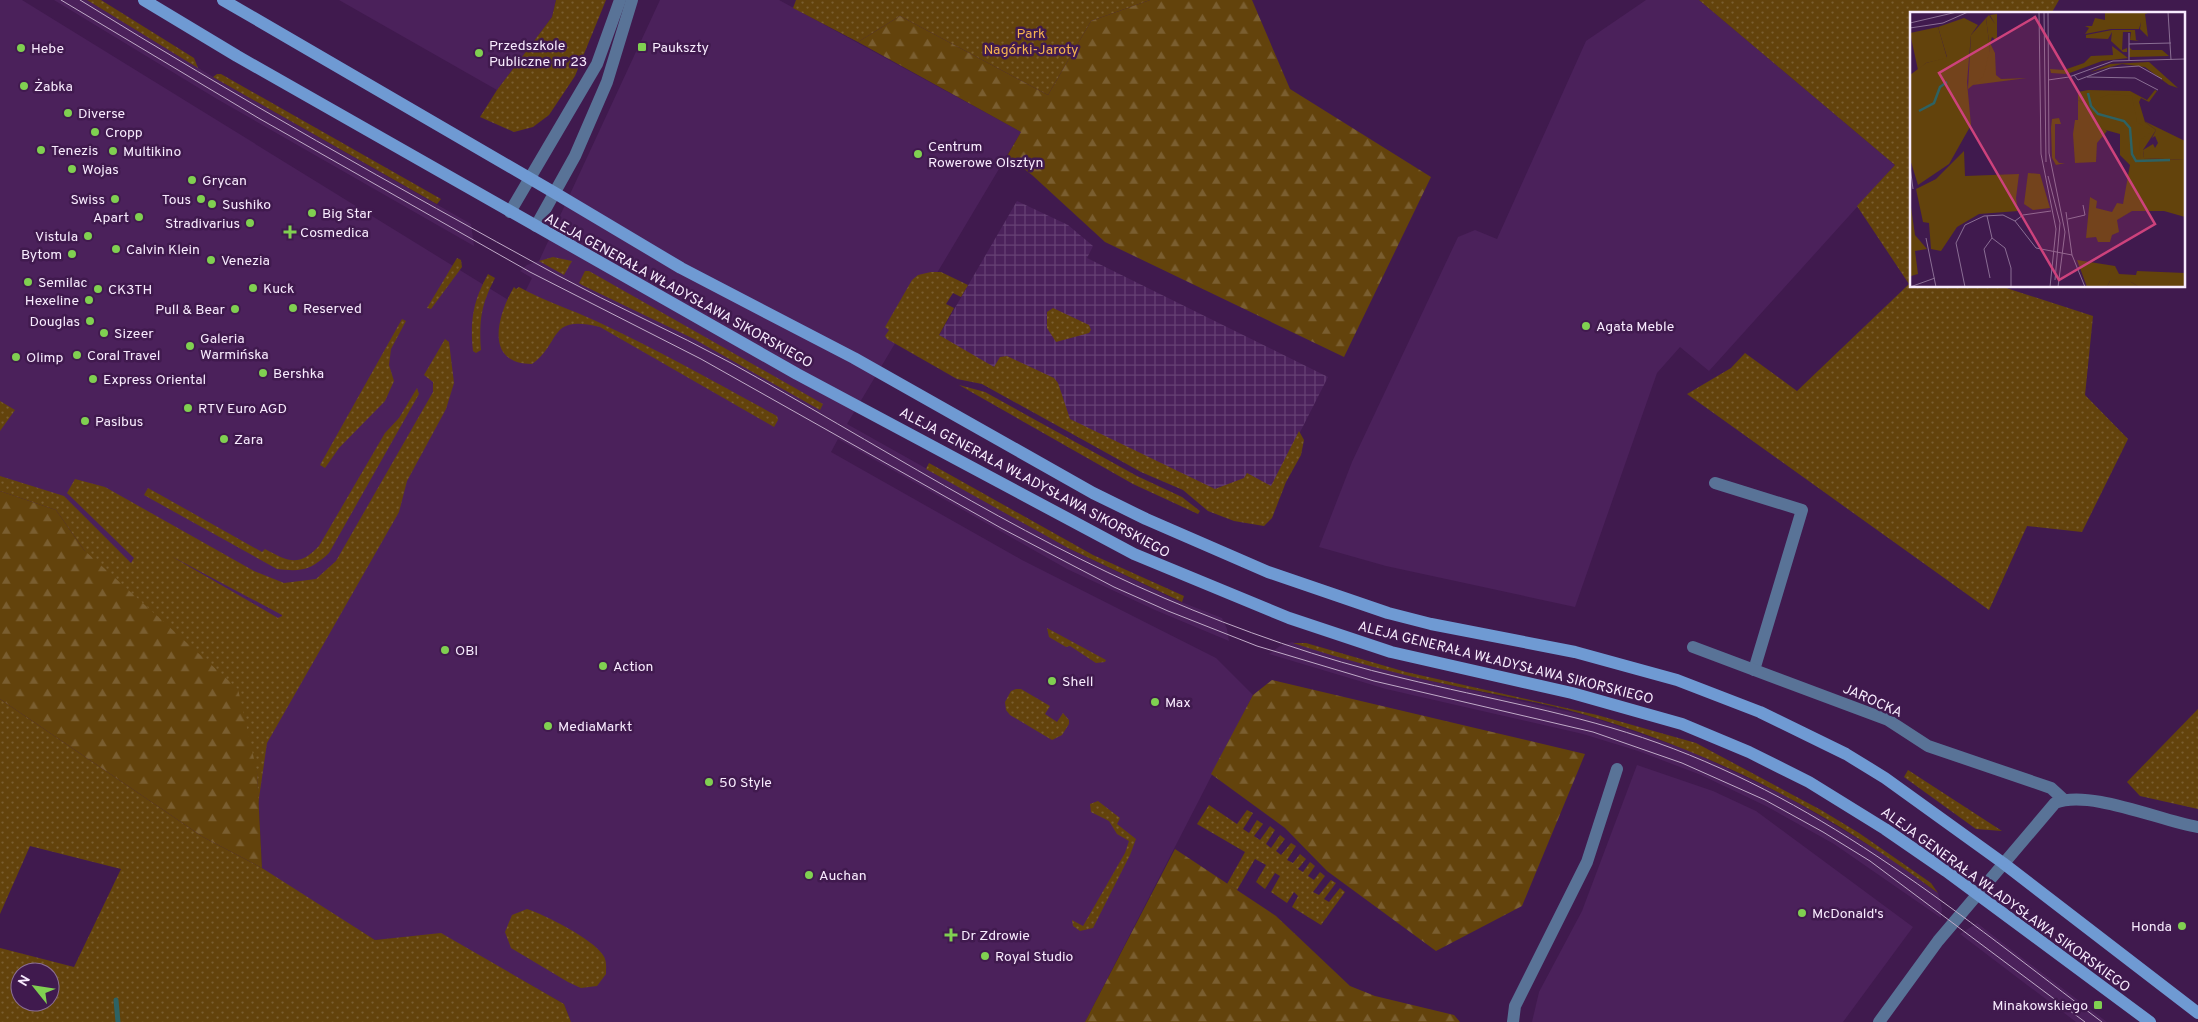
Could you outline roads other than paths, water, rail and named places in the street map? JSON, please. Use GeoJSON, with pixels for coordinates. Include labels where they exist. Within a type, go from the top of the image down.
{"type":"FeatureCollection","features":[{"type":"Feature","properties":{"kind":"main road","name":"ALEJA GENERAŁA WŁADYSŁAWA SIKORSKIEGO"},"geometry":{"type":"LineString","coordinates":[[144,0],[510,212],[797,374],[1134,554],[1282,615],[1391,652],[1632,709],[1682,724],[1716,737],[1809,782],[1885,828],[1979,894],[2150,1022]]}},
{"type":"Feature","properties":{"kind":"main road","name":"ALEJA GENERAŁA WŁADYSŁAWA SIKORSKIEGO"},"geometry":{"type":"LineString","coordinates":[[223,0],[555,192],[681,268],[854,358],[1093,493],[1146,519],[1268,572],[1388,613],[1430,624],[1575,652],[1677,680],[1760,712],[1846,754],[1885,778],[2003,863],[2198,1013]]}},
{"type":"Feature","properties":{"kind":"street"},"geometry":{"type":"LineString","coordinates":[[510,212],[593,71],[620,0]]}},
{"type":"Feature","properties":{"kind":"street"},"geometry":{"type":"LineString","coordinates":[[536,226],[574,156],[606,82],[632,0]]}},
{"type":"Feature","properties":{"kind":"street"},"geometry":{"type":"LineString","coordinates":[[1715,482],[1802,510],[1754,670]]}},
{"type":"Feature","properties":{"kind":"street","name":"JAROCKA"},"geometry":{"type":"LineString","coordinates":[[1693,647],[1888,720],[1928,746],[2051,788],[2063,800]]}},
{"type":"Feature","properties":{"kind":"street"},"geometry":{"type":"LineString","coordinates":[[1514,1022],[1515,1006],[1587,862],[1616,770]]}},
{"type":"Feature","properties":{"kind":"street"},"geometry":{"type":"LineString","coordinates":[[1878,1022],[1938,941],[2055,803],[2071,798],[2098,801],[2198,827]]}},
{"type":"Feature","properties":{"kind":"waterway"},"geometry":{"type":"LineString","coordinates":[[116,1000],[118,1022]]}},
{"type":"Feature","properties":{"kind":"tram line"},"geometry":{"type":"LineString","coordinates":[[61,0],[260,119],[530,272],[701,359],[1001,528],[1114,587],[1168,611],[1257,646],[1374,681],[1593,732],[1682,763],[1765,800],[1870,861],[2085,1022]]}},
{"type":"Feature","properties":{"kind":"tram line"},"geometry":{"type":"LineString","coordinates":[[80,0],[257,106],[436,209],[579,286],[731,363],[998,516],[1108,572],[1222,622],[1311,653],[1434,686],[1531,707],[1627,732],[1720,768],[1779,797],[1836,830],[1890,865],[1997,942],[2102,1022]]}},
{"type":"Feature","properties":{"kind":"place","name":"Paukszty"},"geometry":{"type":"Point","coordinates":[642,47]}},
{"type":"Feature","properties":{"kind":"place","name":"Hebe"},"geometry":{"type":"Point","coordinates":[21,48]}},
{"type":"Feature","properties":{"kind":"place","name":"Przedszkole Publiczne nr 23"},"geometry":{"type":"Point","coordinates":[479,53]}},
{"type":"Feature","properties":{"kind":"place","name":"Żabka"},"geometry":{"type":"Point","coordinates":[24,86]}},
{"type":"Feature","properties":{"kind":"place","name":"Diverse"},"geometry":{"type":"Point","coordinates":[68,113]}},
{"type":"Feature","properties":{"kind":"place","name":"Cropp"},"geometry":{"type":"Point","coordinates":[95,132]}},
{"type":"Feature","properties":{"kind":"place","name":"Tenezis"},"geometry":{"type":"Point","coordinates":[41,150]}},
{"type":"Feature","properties":{"kind":"place","name":"Multikino"},"geometry":{"type":"Point","coordinates":[113,151]}},
{"type":"Feature","properties":{"kind":"place","name":"Centrum Rowerowe Olsztyn"},"geometry":{"type":"Point","coordinates":[918,154]}},
{"type":"Feature","properties":{"kind":"place","name":"Wojas"},"geometry":{"type":"Point","coordinates":[72,169]}},
{"type":"Feature","properties":{"kind":"place","name":"Grycan"},"geometry":{"type":"Point","coordinates":[192,180]}},
{"type":"Feature","properties":{"kind":"place","name":"Swiss"},"geometry":{"type":"Point","coordinates":[115,199]}},
{"type":"Feature","properties":{"kind":"place","name":"Tous"},"geometry":{"type":"Point","coordinates":[201,199]}},
{"type":"Feature","properties":{"kind":"place","name":"Sushiko"},"geometry":{"type":"Point","coordinates":[212,204]}},
{"type":"Feature","properties":{"kind":"place","name":"Big Star"},"geometry":{"type":"Point","coordinates":[312,213]}},
{"type":"Feature","properties":{"kind":"place","name":"Apart"},"geometry":{"type":"Point","coordinates":[139,217]}},
{"type":"Feature","properties":{"kind":"place","name":"Stradivarius"},"geometry":{"type":"Point","coordinates":[250,223]}},
{"type":"Feature","properties":{"kind":"place","name":"Cosmedica"},"geometry":{"type":"Point","coordinates":[290,232]}},
{"type":"Feature","properties":{"kind":"place","name":"Vistula"},"geometry":{"type":"Point","coordinates":[88,236]}},
{"type":"Feature","properties":{"kind":"place","name":"Calvin Klein"},"geometry":{"type":"Point","coordinates":[116,249]}},
{"type":"Feature","properties":{"kind":"place","name":"Bytom"},"geometry":{"type":"Point","coordinates":[72,254]}},
{"type":"Feature","properties":{"kind":"place","name":"Venezia"},"geometry":{"type":"Point","coordinates":[211,260]}},
{"type":"Feature","properties":{"kind":"place","name":"Semilac"},"geometry":{"type":"Point","coordinates":[28,282]}},
{"type":"Feature","properties":{"kind":"place","name":"Kuck"},"geometry":{"type":"Point","coordinates":[253,288]}},
{"type":"Feature","properties":{"kind":"place","name":"CK3TH"},"geometry":{"type":"Point","coordinates":[98,289]}},
{"type":"Feature","properties":{"kind":"place","name":"Hexeline"},"geometry":{"type":"Point","coordinates":[89,300]}},
{"type":"Feature","properties":{"kind":"place","name":"Reserved"},"geometry":{"type":"Point","coordinates":[293,308]}},
{"type":"Feature","properties":{"kind":"place","name":"Pull & Bear"},"geometry":{"type":"Point","coordinates":[235,309]}},
{"type":"Feature","properties":{"kind":"place","name":"Douglas"},"geometry":{"type":"Point","coordinates":[90,321]}},
{"type":"Feature","properties":{"kind":"place","name":"Agata Meble"},"geometry":{"type":"Point","coordinates":[1586,326]}},
{"type":"Feature","properties":{"kind":"place","name":"Sizeer"},"geometry":{"type":"Point","coordinates":[104,333]}},
{"type":"Feature","properties":{"kind":"place","name":"Galeria Warmińska"},"geometry":{"type":"Point","coordinates":[190,346]}},
{"type":"Feature","properties":{"kind":"place","name":"Coral Travel"},"geometry":{"type":"Point","coordinates":[77,355]}},
{"type":"Feature","properties":{"kind":"place","name":"Olimp"},"geometry":{"type":"Point","coordinates":[16,357]}},
{"type":"Feature","properties":{"kind":"place","name":"Bershka"},"geometry":{"type":"Point","coordinates":[263,373]}},
{"type":"Feature","properties":{"kind":"place","name":"Express Oriental"},"geometry":{"type":"Point","coordinates":[93,379]}},
{"type":"Feature","properties":{"kind":"place","name":"RTV Euro AGD"},"geometry":{"type":"Point","coordinates":[188,408]}},
{"type":"Feature","properties":{"kind":"place","name":"Pasibus"},"geometry":{"type":"Point","coordinates":[85,421]}},
{"type":"Feature","properties":{"kind":"place","name":"Zara"},"geometry":{"type":"Point","coordinates":[224,439]}},
{"type":"Feature","properties":{"kind":"place","name":"OBI"},"geometry":{"type":"Point","coordinates":[445,650]}},
{"type":"Feature","properties":{"kind":"place","name":"Action"},"geometry":{"type":"Point","coordinates":[603,666]}},
{"type":"Feature","properties":{"kind":"place","name":"Shell"},"geometry":{"type":"Point","coordinates":[1052,681]}},
{"type":"Feature","properties":{"kind":"place","name":"Max"},"geometry":{"type":"Point","coordinates":[1155,702]}},
{"type":"Feature","properties":{"kind":"place","name":"MediaMarkt"},"geometry":{"type":"Point","coordinates":[548,726]}},
{"type":"Feature","properties":{"kind":"place","name":"50 Style"},"geometry":{"type":"Point","coordinates":[709,782]}},
{"type":"Feature","properties":{"kind":"place","name":"Auchan"},"geometry":{"type":"Point","coordinates":[809,875]}},
{"type":"Feature","properties":{"kind":"place","name":"McDonald's"},"geometry":{"type":"Point","coordinates":[1802,913]}},
{"type":"Feature","properties":{"kind":"place","name":"Honda"},"geometry":{"type":"Point","coordinates":[2182,926]}},
{"type":"Feature","properties":{"kind":"place","name":"Dr Zdrowie"},"geometry":{"type":"Point","coordinates":[951,935]}},
{"type":"Feature","properties":{"kind":"place","name":"Royal Studio"},"geometry":{"type":"Point","coordinates":[985,956]}},
{"type":"Feature","properties":{"kind":"place","name":"Minakowskiego"},"geometry":{"type":"Point","coordinates":[2098,1005]}},
{"type":"Feature","properties":{"kind":"park label","name":"Park Nagórki-Jaroty"},"geometry":{"type":"Point","coordinates":[1031,42]}}]}
